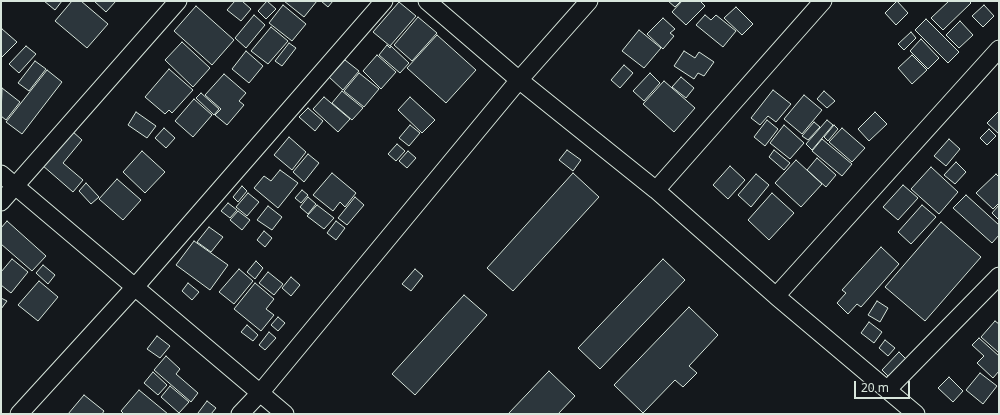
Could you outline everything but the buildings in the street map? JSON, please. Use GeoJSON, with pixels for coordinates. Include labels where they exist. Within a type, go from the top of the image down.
{"type":"FeatureCollection","features":[{"type":"Feature","properties":{"kind":"street"},"geometry":{"type":"LineString","coordinates":[[1,202],[178,1]]}},
{"type":"Feature","properties":{"kind":"street"},"geometry":{"type":"LineString","coordinates":[[19,414],[135,287],[384,1]]}},
{"type":"Feature","properties":{"kind":"street"},"geometry":{"type":"LineString","coordinates":[[427,1],[519,80],[656,190],[776,296],[916,414]]}},
{"type":"Feature","properties":{"kind":"street"},"geometry":{"type":"LineString","coordinates":[[240,414],[260,393],[519,80],[589,1]]}},
{"type":"Feature","properties":{"kind":"street"},"geometry":{"type":"LineString","coordinates":[[656,190],[823,1]]}},
{"type":"Feature","properties":{"kind":"street"},"geometry":{"type":"LineString","coordinates":[[776,296],[999,49]]}},
{"type":"Feature","properties":{"kind":"street"},"geometry":{"type":"LineString","coordinates":[[1,174],[285,414]]}},
{"type":"Feature","properties":{"kind":"street"},"geometry":{"type":"LineString","coordinates":[[888,389],[999,276]]}}]}
